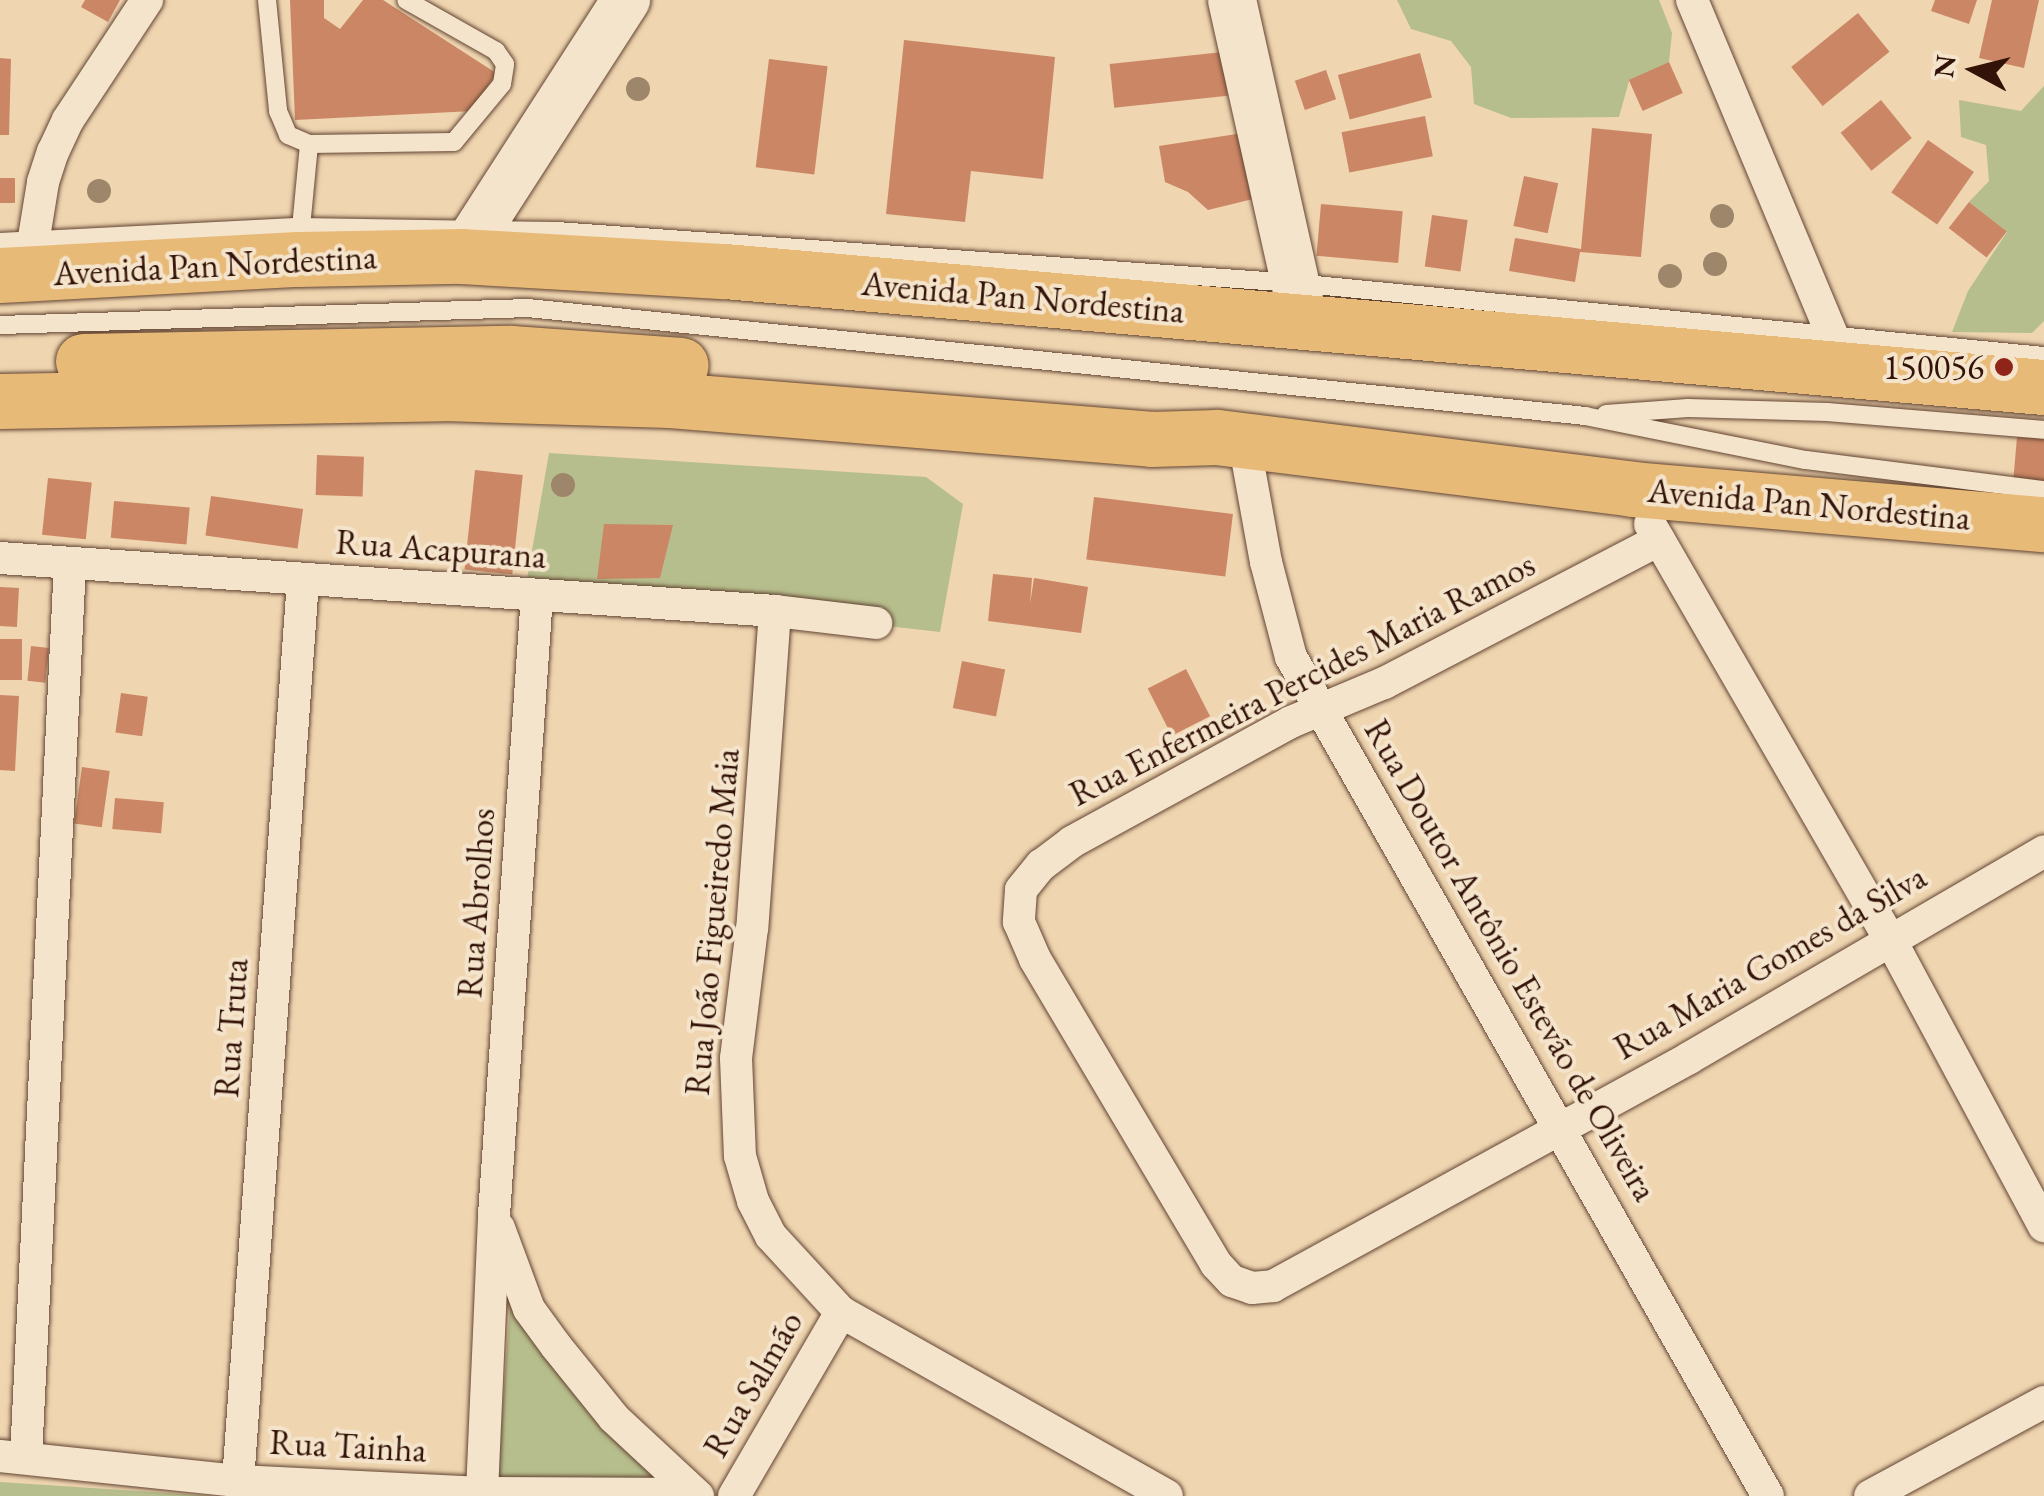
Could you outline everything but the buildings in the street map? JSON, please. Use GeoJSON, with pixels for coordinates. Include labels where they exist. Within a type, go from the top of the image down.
{"type":"FeatureCollection","features":[{"type":"Feature","properties":{"kind":"highway","name":"Avenida Pan Nordestina"},"geometry":{"type":"LineString","coordinates":[[15,258],[299,243],[470,243],[726,270],[1300,303],[1840,353],[2044,387]]}},
{"type":"Feature","properties":{"kind":"highway","name":"Avenida Pan Nordestina"},"geometry":{"type":"LineString","coordinates":[[0,364],[248,354],[492,353],[666,364],[1008,397],[1110,412],[1231,439],[1632,489],[2044,524]]}},
{"type":"Feature","properties":{"kind":"highway","name":"Avenida Pan Nordestina"},"geometry":{"type":"LineString","coordinates":[[0,401],[444,393],[594,398],[1150,439],[1231,439]]}},
{"type":"Feature","properties":{"kind":"street"},"geometry":{"type":"LineString","coordinates":[[15,258],[68,120],[147,0]]}},
{"type":"Feature","properties":{"kind":"street"},"geometry":{"type":"LineString","coordinates":[[470,243],[626,0]]}},
{"type":"Feature","properties":{"kind":"street"},"geometry":{"type":"LineString","coordinates":[[1232,0],[1300,303]]}},
{"type":"Feature","properties":{"kind":"street"},"geometry":{"type":"LineString","coordinates":[[1692,0],[1840,353]]}},
{"type":"Feature","properties":{"kind":"street","name":"Rua Doutor Antônio Estevão de Oliveira"},"geometry":{"type":"LineString","coordinates":[[1231,439],[1281,631],[1768,1496]]}},
{"type":"Feature","properties":{"kind":"street"},"geometry":{"type":"LineString","coordinates":[[1632,489],[1890,940],[2044,1226]]}},
{"type":"Feature","properties":{"kind":"street","name":"Rua Enfermeira Percides Maria Ramos"},"geometry":{"type":"LineString","coordinates":[[1273,1286],[1241,1286],[1216,1264],[1035,959],[1019,922],[1021,890],[1030,877],[1072,842],[1659,540]]}},
{"type":"Feature","properties":{"kind":"street","name":"Rua Acapurana"},"geometry":{"type":"LineString","coordinates":[[0,558],[775,611],[876,623]]}},
{"type":"Feature","properties":{"kind":"street"},"geometry":{"type":"LineString","coordinates":[[13,1456],[70,564]]}},
{"type":"Feature","properties":{"kind":"street","name":"Rua Truta"},"geometry":{"type":"LineString","coordinates":[[238,1481],[303,580]]}},
{"type":"Feature","properties":{"kind":"street","name":"Rua Abrolhos"},"geometry":{"type":"LineString","coordinates":[[482,1493],[494,1215],[538,596]]}},
{"type":"Feature","properties":{"kind":"street","name":"Rua João Figueiredo Maia"},"geometry":{"type":"LineString","coordinates":[[775,611],[736,1108],[740,1156],[754,1201],[771,1236],[840,1312],[1167,1496]]}},
{"type":"Feature","properties":{"kind":"street","name":"Rua Maria Gomes da Silva"},"geometry":{"type":"LineString","coordinates":[[1273,1286],[1688,1058],[2044,850]]}},
{"type":"Feature","properties":{"kind":"street","name":"Rua Abrolhos"},"geometry":{"type":"LineString","coordinates":[[494,1215],[529,1309],[614,1418],[696,1495]]}},
{"type":"Feature","properties":{"kind":"street","name":"Rua Salmão"},"geometry":{"type":"LineString","coordinates":[[734,1496],[840,1312]]}},
{"type":"Feature","properties":{"kind":"street"},"geometry":{"type":"LineString","coordinates":[[1870,1496],[2044,1402]]}},
{"type":"Feature","properties":{"kind":"street","name":"Rua Tainha"},"geometry":{"type":"LineString","coordinates":[[13,1456],[238,1481],[482,1493],[696,1495]]}},
{"type":"Feature","properties":{"kind":"lane"},"geometry":{"type":"LineString","coordinates":[[268,0],[278,111],[288,135],[309,144],[454,142],[502,84],[505,64],[496,50],[406,0]]}},
{"type":"Feature","properties":{"kind":"lane"},"geometry":{"type":"LineString","coordinates":[[299,243],[309,144]]}},
{"type":"Feature","properties":{"kind":"lane"},"geometry":{"type":"LineString","coordinates":[[0,325],[368,310],[528,308],[1586,416],[1806,460],[2044,490]]}},
{"type":"Feature","properties":{"kind":"lane"},"geometry":{"type":"LineString","coordinates":[[1840,353],[2044,356]]}},
{"type":"Feature","properties":{"kind":"lane"},"geometry":{"type":"LineString","coordinates":[[1586,416],[1688,408],[1827,412],[2044,430]]}},
{"type":"Feature","properties":{"kind":"green space"},"geometry":{"type":"Polygon","coordinates":[[[1397,0],[1659,0],[1672,33],[1669,62],[1629,81],[1619,117],[1511,118],[1474,104],[1471,67],[1451,41],[1411,29],[1397,0]]]}},
{"type":"Feature","properties":{"kind":"green space"},"geometry":{"type":"Polygon","coordinates":[[[2044,86],[2044,321],[2032,333],[1952,332],[1968,291],[2007,232],[1969,202],[1989,181],[1986,145],[1961,137],[1959,100],[2021,111],[2044,86]]]}},
{"type":"Feature","properties":{"kind":"green space"},"geometry":{"type":"Polygon","coordinates":[[[549,453],[926,477],[963,504],[940,632],[526,585],[549,453]]]}},
{"type":"Feature","properties":{"kind":"green space"},"geometry":{"type":"Polygon","coordinates":[[[511,1293],[670,1486],[497,1484],[511,1293]]]}},
{"type":"Feature","properties":{"kind":"green space"},"geometry":{"type":"Polygon","coordinates":[[[0,1482],[214,1496],[0,1496],[0,1482]]]}},
{"type":"Feature","properties":{"kind":"place","name":"150056"},"geometry":{"type":"Point","coordinates":[2004,367]}}]}
